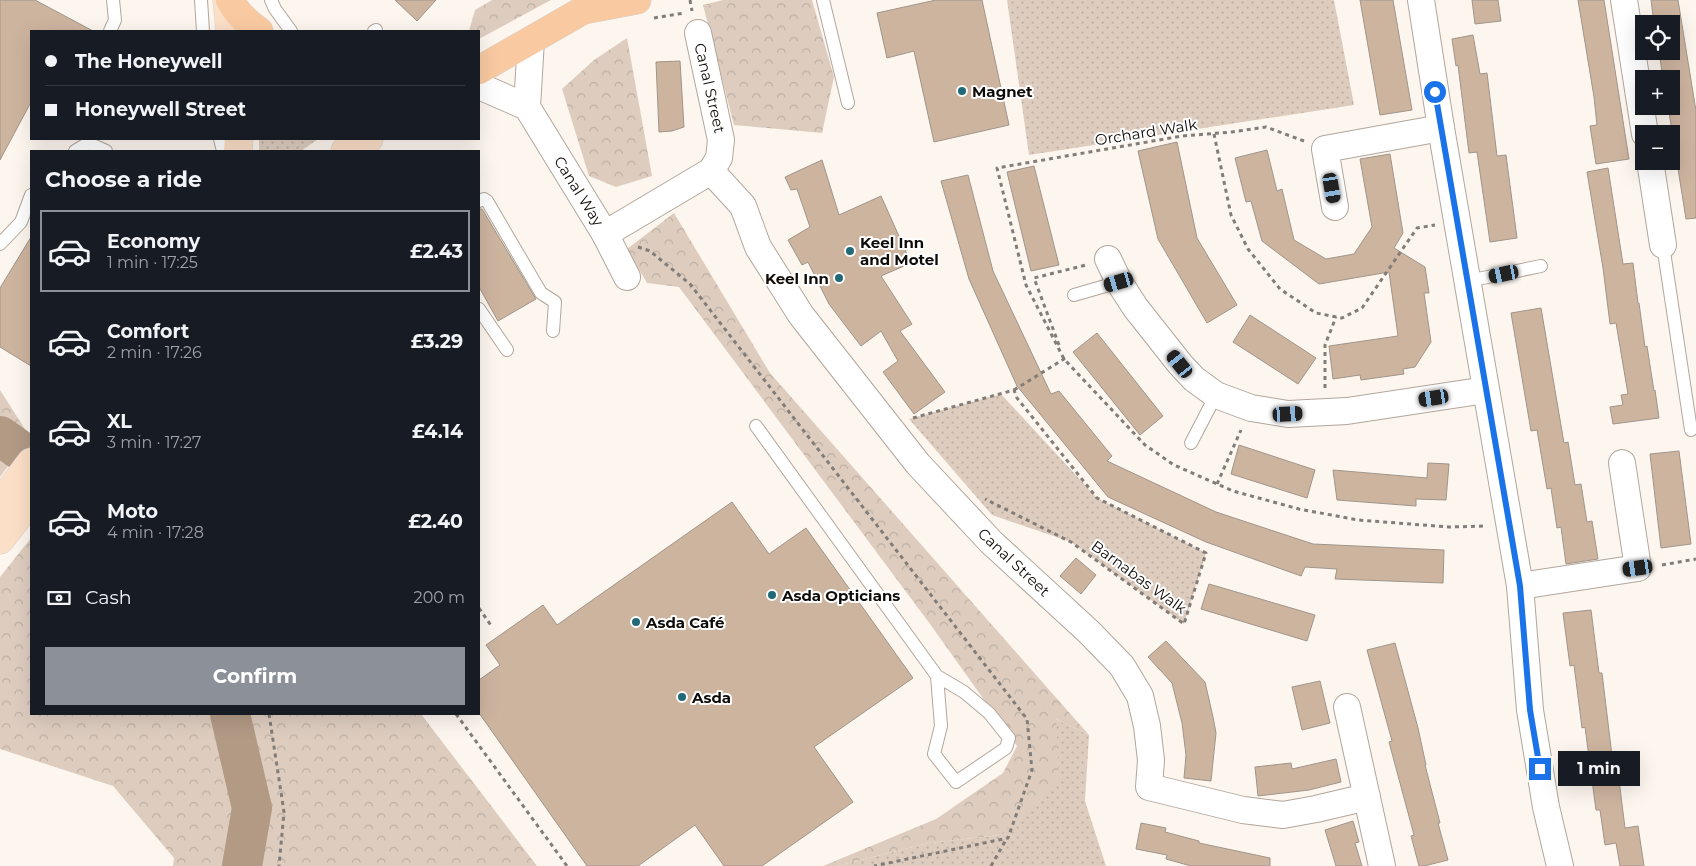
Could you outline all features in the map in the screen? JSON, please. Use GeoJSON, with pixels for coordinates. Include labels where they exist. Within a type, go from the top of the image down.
{"type":"FeatureCollection","features":[{"type":"Feature","properties":{"kind":"highway"},"geometry":{"type":"LineString","coordinates":[[229,0],[234,9],[246,22],[258,30]]}},
{"type":"Feature","properties":{"kind":"highway"},"geometry":{"type":"LineString","coordinates":[[480,69],[592,5],[644,9]]}},
{"type":"Feature","properties":{"kind":"main road"},"geometry":{"type":"LineString","coordinates":[[229,0],[230,30]]}},
{"type":"Feature","properties":{"kind":"main road"},"geometry":{"type":"LineString","coordinates":[[347,150],[367,140]]}},
{"type":"Feature","properties":{"kind":"main road"},"geometry":{"type":"LineString","coordinates":[[0,540],[14,497],[30,464]]}},
{"type":"Feature","properties":{"kind":"street"},"geometry":{"type":"LineString","coordinates":[[1421,0],[1441,128],[1520,586],[1530,710],[1546,807],[1560,866]]}},
{"type":"Feature","properties":{"kind":"street"},"geometry":{"type":"LineString","coordinates":[[1624,0],[1644,125]]}},
{"type":"Feature","properties":{"kind":"street","name":"Canal Street"},"geometry":{"type":"LineString","coordinates":[[695,22],[722,140],[719,158],[711,171],[743,206],[758,247],[800,315],[918,464],[991,542],[1089,632],[1122,666],[1140,696],[1147,726],[1151,760],[1149,787],[1243,810],[1283,815],[1367,797]]}},
{"type":"Feature","properties":{"kind":"street"},"geometry":{"type":"LineString","coordinates":[[480,86],[527,107],[531,40]]}},
{"type":"Feature","properties":{"kind":"street","name":"Canal Way"},"geometry":{"type":"LineString","coordinates":[[527,107],[605,234],[627,277]]}},
{"type":"Feature","properties":{"kind":"street"},"geometry":{"type":"LineString","coordinates":[[1335,207],[1325,149],[1441,128]]}},
{"type":"Feature","properties":{"kind":"street"},"geometry":{"type":"LineString","coordinates":[[1651,170],[1663,245]]}},
{"type":"Feature","properties":{"kind":"street"},"geometry":{"type":"LineString","coordinates":[[605,234],[711,171]]}},
{"type":"Feature","properties":{"kind":"street"},"geometry":{"type":"LineString","coordinates":[[1108,259],[1119,282],[1135,307],[1180,364],[1194,378],[1216,394],[1251,408],[1288,414],[1347,411],[1486,390]]}},
{"type":"Feature","properties":{"kind":"street"},"geometry":{"type":"LineString","coordinates":[[1520,586],[1638,568],[1622,463]]}},
{"type":"Feature","properties":{"kind":"street"},"geometry":{"type":"LineString","coordinates":[[1347,707],[1382,866]]}},
{"type":"Feature","properties":{"kind":"lane"},"geometry":{"type":"LineString","coordinates":[[110,30],[115,20],[114,0]]}},
{"type":"Feature","properties":{"kind":"lane"},"geometry":{"type":"LineString","coordinates":[[201,0],[203,30]]}},
{"type":"Feature","properties":{"kind":"lane"},"geometry":{"type":"LineString","coordinates":[[271,0],[275,10],[289,30]]}},
{"type":"Feature","properties":{"kind":"lane"},"geometry":{"type":"LineString","coordinates":[[823,0],[848,104]]}},
{"type":"Feature","properties":{"kind":"lane"},"geometry":{"type":"LineString","coordinates":[[77,150],[88,143],[104,150]]}},
{"type":"Feature","properties":{"kind":"lane"},"geometry":{"type":"LineString","coordinates":[[0,244],[20,222],[30,197]]}},
{"type":"Feature","properties":{"kind":"lane"},"geometry":{"type":"LineString","coordinates":[[480,201],[484,199],[487,201],[541,293],[554,302],[552,331]]}},
{"type":"Feature","properties":{"kind":"lane"},"geometry":{"type":"LineString","coordinates":[[1663,245],[1691,430]]}},
{"type":"Feature","properties":{"kind":"lane"},"geometry":{"type":"LineString","coordinates":[[1468,281],[1541,266]]}},
{"type":"Feature","properties":{"kind":"lane"},"geometry":{"type":"LineString","coordinates":[[1074,295],[1119,282]]}},
{"type":"Feature","properties":{"kind":"lane"},"geometry":{"type":"LineString","coordinates":[[480,310],[507,350]]}},
{"type":"Feature","properties":{"kind":"lane"},"geometry":{"type":"LineString","coordinates":[[1191,443],[1216,394]]}},
{"type":"Feature","properties":{"kind":"lane"},"geometry":{"type":"LineString","coordinates":[[756,426],[936,676],[964,692],[989,713],[1009,738],[1006,748],[956,782],[934,754],[940,726],[936,676]]}},
{"type":"Feature","properties":{"kind":"path"},"geometry":{"type":"LineString","coordinates":[[644,9],[695,22],[690,0]]}},
{"type":"Feature","properties":{"kind":"path"},"geometry":{"type":"LineString","coordinates":[[1214,134],[1266,127],[1325,149]]}},
{"type":"Feature","properties":{"kind":"path","name":"Orchard Walk"},"geometry":{"type":"LineString","coordinates":[[1064,359],[1026,285],[997,168],[1182,136],[1214,134],[1231,215],[1248,249],[1280,289],[1316,313],[1336,317]]}},
{"type":"Feature","properties":{"kind":"path"},"geometry":{"type":"LineString","coordinates":[[1324,412],[1325,345],[1336,317],[1342,318],[1362,308],[1417,228],[1457,220]]}},
{"type":"Feature","properties":{"kind":"path"},"geometry":{"type":"LineString","coordinates":[[887,425],[1014,390],[1064,359],[1145,445],[1174,466],[1233,491],[1299,509],[1358,520],[1449,527],[1510,525]]}},
{"type":"Feature","properties":{"kind":"path","name":"Barnabas Walk"},"geometry":{"type":"LineString","coordinates":[[978,495],[1071,542],[1184,624],[1206,553],[1098,498],[1017,398],[1014,390]]}},
{"type":"Feature","properties":{"kind":"path"},"geometry":{"type":"LineString","coordinates":[[1217,484],[1251,408]]}},
{"type":"Feature","properties":{"kind":"path"},"geometry":{"type":"LineString","coordinates":[[1638,568],[1696,559]]}},
{"type":"Feature","properties":{"kind":"path"},"geometry":{"type":"LineString","coordinates":[[480,609],[492,627]]}},
{"type":"Feature","properties":{"kind":"path"},"geometry":{"type":"LineString","coordinates":[[269,715],[284,812],[279,866]]}},
{"type":"Feature","properties":{"kind":"path"},"geometry":{"type":"LineString","coordinates":[[457,715],[567,866]]}},
{"type":"Feature","properties":{"kind":"path"},"geometry":{"type":"LineString","coordinates":[[991,866],[1008,838]]}},
{"type":"Feature","properties":{"kind":"green space"},"geometry":{"type":"Polygon","coordinates":[[[492,0],[551,0],[480,38],[480,30],[469,30],[475,10],[492,0]]]}},
{"type":"Feature","properties":{"kind":"green space"},"geometry":{"type":"Polygon","coordinates":[[[723,0],[812,0],[834,77],[822,133],[734,125],[703,5],[723,0]]]}},
{"type":"Feature","properties":{"kind":"green space"},"geometry":{"type":"Polygon","coordinates":[[[1007,0],[1334,0],[1354,105],[1029,155],[1007,0]]]}},
{"type":"Feature","properties":{"kind":"green space"},"geometry":{"type":"Polygon","coordinates":[[[627,38],[652,176],[616,187],[589,176],[562,89],[594,60],[627,38]]]}},
{"type":"Feature","properties":{"kind":"green space"},"geometry":{"type":"Polygon","coordinates":[[[259,140],[317,140],[302,150],[259,150],[259,140]]]}},
{"type":"Feature","properties":{"kind":"green space"},"geometry":{"type":"Polygon","coordinates":[[[674,213],[770,373],[1089,735],[1056,719],[1059,782],[1000,835],[929,843],[837,866],[823,866],[936,819],[1003,773],[1017,746],[930,624],[679,287],[647,283],[627,249],[674,213]]]}},
{"type":"Feature","properties":{"kind":"green space"},"geometry":{"type":"Polygon","coordinates":[[[0,390],[30,437],[0,477],[0,390]]]}},
{"type":"Feature","properties":{"kind":"green space"},"geometry":{"type":"Polygon","coordinates":[[[1001,394],[1097,498],[1206,553],[1184,624],[1071,542],[992,515],[909,419],[1001,394]]]}},
{"type":"Feature","properties":{"kind":"green space"},"geometry":{"type":"Polygon","coordinates":[[[30,539],[30,715],[422,715],[537,866],[173,866],[174,858],[113,786],[0,749],[0,577],[30,539]]]}},
{"type":"Feature","properties":{"kind":"green space"},"geometry":{"type":"Polygon","coordinates":[[[1056,719],[1089,735],[1085,801],[1106,866],[837,866],[929,843],[1000,835],[1056,719]]]}},
{"type":"Feature","properties":{"kind":"building"},"geometry":{"type":"Polygon","coordinates":[[[0,0],[35,0],[91,30],[30,30],[30,104],[0,160],[0,0]]]}},
{"type":"Feature","properties":{"kind":"building"},"geometry":{"type":"Polygon","coordinates":[[[395,0],[436,0],[417,21],[395,0]]]}},
{"type":"Feature","properties":{"kind":"building","name":"Magnet"},"geometry":{"type":"Polygon","coordinates":[[[936,0],[982,0],[1009,125],[934,142],[914,51],[887,58],[877,13],[936,0]]]}},
{"type":"Feature","properties":{"kind":"building"},"geometry":{"type":"Polygon","coordinates":[[[1360,0],[1393,0],[1412,110],[1380,115],[1360,0]]]}},
{"type":"Feature","properties":{"kind":"building"},"geometry":{"type":"Polygon","coordinates":[[[1472,0],[1498,0],[1501,21],[1475,24],[1472,0]]]}},
{"type":"Feature","properties":{"kind":"building"},"geometry":{"type":"Polygon","coordinates":[[[1578,0],[1604,0],[1629,159],[1596,164],[1590,126],[1597,125],[1594,97],[1578,0]]]}},
{"type":"Feature","properties":{"kind":"building"},"geometry":{"type":"Polygon","coordinates":[[[1651,0],[1678,0],[1696,111],[1696,218],[1686,219],[1678,170],[1680,170],[1680,125],[1671,125],[1669,115],[1680,115],[1680,70],[1662,70],[1660,60],[1680,60],[1680,15],[1653,15],[1651,0]]]}},
{"type":"Feature","properties":{"kind":"building"},"geometry":{"type":"Polygon","coordinates":[[[1473,35],[1480,74],[1487,73],[1497,156],[1506,155],[1517,238],[1490,242],[1477,152],[1469,153],[1458,65],[1456,66],[1452,39],[1473,35]]]}},
{"type":"Feature","properties":{"kind":"building"},"geometry":{"type":"Polygon","coordinates":[[[680,61],[684,127],[672,131],[659,132],[656,62],[680,61]]]}},
{"type":"Feature","properties":{"kind":"building"},"geometry":{"type":"Polygon","coordinates":[[[1177,142],[1197,238],[1237,305],[1207,323],[1158,239],[1138,151],[1177,142]]]}},
{"type":"Feature","properties":{"kind":"building"},"geometry":{"type":"Polygon","coordinates":[[[1267,150],[1277,191],[1282,189],[1294,240],[1326,259],[1354,254],[1372,227],[1360,159],[1390,154],[1403,233],[1394,248],[1425,267],[1429,293],[1424,293],[1431,342],[1415,367],[1403,369],[1404,374],[1361,380],[1360,375],[1333,379],[1329,346],[1398,336],[1389,272],[1319,284],[1262,241],[1251,201],[1246,202],[1235,158],[1267,150]]]}},
{"type":"Feature","properties":{"kind":"building","name":"Keel Inn and Motel"},"geometry":{"type":"Polygon","coordinates":[[[822,160],[839,215],[881,196],[911,263],[881,276],[912,324],[900,331],[945,392],[914,414],[883,372],[898,361],[881,331],[861,346],[829,304],[808,262],[802,265],[788,240],[810,227],[797,189],[791,190],[785,177],[822,160]]]}},
{"type":"Feature","properties":{"kind":"building"},"geometry":{"type":"Polygon","coordinates":[[[1034,166],[1059,265],[1031,271],[1007,172],[1034,166]]]}},
{"type":"Feature","properties":{"kind":"building"},"geometry":{"type":"Polygon","coordinates":[[[1608,168],[1623,264],[1633,263],[1645,347],[1647,346],[1659,418],[1613,424],[1610,407],[1623,405],[1621,395],[1628,394],[1616,323],[1610,324],[1587,172],[1608,168]]]}},
{"type":"Feature","properties":{"kind":"building"},"geometry":{"type":"Polygon","coordinates":[[[968,175],[993,271],[1051,394],[1059,391],[1112,456],[1107,461],[1216,512],[1313,544],[1444,550],[1443,583],[1335,579],[1337,569],[1305,567],[1301,576],[1206,542],[1108,497],[1017,386],[969,279],[941,181],[968,175]]]}},
{"type":"Feature","properties":{"kind":"building"},"geometry":{"type":"Polygon","coordinates":[[[480,209],[482,209],[536,299],[498,321],[480,289],[480,209]]]}},
{"type":"Feature","properties":{"kind":"building"},"geometry":{"type":"Polygon","coordinates":[[[30,239],[30,365],[0,347],[0,288],[30,239]]]}},
{"type":"Feature","properties":{"kind":"building"},"geometry":{"type":"Polygon","coordinates":[[[1541,308],[1564,443],[1568,442],[1575,485],[1581,484],[1587,522],[1592,521],[1598,559],[1566,564],[1561,527],[1557,528],[1551,488],[1547,489],[1537,430],[1531,431],[1511,313],[1541,308]]]}},
{"type":"Feature","properties":{"kind":"building"},"geometry":{"type":"Polygon","coordinates":[[[1250,315],[1316,358],[1298,384],[1233,342],[1250,315]]]}},
{"type":"Feature","properties":{"kind":"building"},"geometry":{"type":"Polygon","coordinates":[[[1097,333],[1163,416],[1140,435],[1073,352],[1097,333]]]}},
{"type":"Feature","properties":{"kind":"building"},"geometry":{"type":"Polygon","coordinates":[[[1239,445],[1315,470],[1307,498],[1231,474],[1239,445]]]}},
{"type":"Feature","properties":{"kind":"building"},"geometry":{"type":"Polygon","coordinates":[[[1679,451],[1691,544],[1661,548],[1650,454],[1679,451]]]}},
{"type":"Feature","properties":{"kind":"building"},"geometry":{"type":"Polygon","coordinates":[[[1428,463],[1449,464],[1446,500],[1416,499],[1416,506],[1337,500],[1333,470],[1427,478],[1428,463]]]}},
{"type":"Feature","properties":{"kind":"building","name":"Asda"},"geometry":{"type":"Polygon","coordinates":[[[732,502],[769,554],[806,528],[913,678],[814,747],[853,802],[762,866],[724,866],[695,825],[638,866],[587,866],[480,714],[480,679],[500,665],[486,645],[543,605],[557,625],[732,502]]]}},
{"type":"Feature","properties":{"kind":"building"},"geometry":{"type":"Polygon","coordinates":[[[1076,558],[1096,575],[1081,594],[1060,576],[1076,558]]]}},
{"type":"Feature","properties":{"kind":"building"},"geometry":{"type":"Polygon","coordinates":[[[1209,584],[1315,615],[1307,641],[1201,609],[1209,584]]]}},
{"type":"Feature","properties":{"kind":"building"},"geometry":{"type":"Polygon","coordinates":[[[1591,610],[1599,673],[1602,673],[1612,756],[1616,756],[1625,828],[1638,826],[1644,866],[1620,866],[1616,843],[1605,845],[1600,810],[1596,810],[1585,727],[1582,728],[1574,665],[1570,666],[1563,613],[1591,610]]]}},
{"type":"Feature","properties":{"kind":"building"},"geometry":{"type":"Polygon","coordinates":[[[1166,641],[1205,682],[1216,733],[1211,781],[1184,778],[1186,755],[1182,723],[1172,683],[1148,657],[1166,641]]]}},
{"type":"Feature","properties":{"kind":"building"},"geometry":{"type":"Polygon","coordinates":[[[1395,643],[1418,728],[1425,765],[1440,823],[1438,823],[1448,860],[1424,866],[1419,866],[1411,836],[1414,835],[1389,742],[1392,741],[1367,650],[1395,643]]]}},
{"type":"Feature","properties":{"kind":"building"},"geometry":{"type":"Polygon","coordinates":[[[1320,681],[1330,723],[1302,730],[1292,687],[1320,681]]]}},
{"type":"Feature","properties":{"kind":"building"},"geometry":{"type":"Polygon","coordinates":[[[1336,759],[1341,782],[1309,790],[1258,796],[1255,767],[1291,763],[1292,769],[1336,759]]]}},
{"type":"Feature","properties":{"kind":"building"},"geometry":{"type":"Polygon","coordinates":[[[1353,821],[1359,842],[1355,843],[1362,866],[1336,866],[1325,830],[1353,821]]]}},
{"type":"Feature","properties":{"kind":"building"},"geometry":{"type":"Polygon","coordinates":[[[1141,823],[1166,828],[1165,832],[1199,841],[1199,843],[1270,858],[1270,866],[1191,866],[1166,859],[1167,855],[1136,849],[1141,823]]]}},
{"type":"Feature","properties":{"kind":"waterway"},"geometry":{"type":"LineString","coordinates":[[0,436],[30,457]]}},
{"type":"Feature","properties":{"kind":"waterway"},"geometry":{"type":"LineString","coordinates":[[230,715],[252,808],[242,866]]}},
{"type":"Feature","properties":{"kind":"place","name":"Magnet"},"geometry":{"type":"Point","coordinates":[962,91]}},
{"type":"Feature","properties":{"kind":"place","name":"Keel Inn and Motel"},"geometry":{"type":"Point","coordinates":[850,251]}},
{"type":"Feature","properties":{"kind":"place","name":"Keel Inn"},"geometry":{"type":"Point","coordinates":[839,278]}},
{"type":"Feature","properties":{"kind":"place","name":"Asda Opticians"},"geometry":{"type":"Point","coordinates":[772,595]}},
{"type":"Feature","properties":{"kind":"place","name":"Asda Café"},"geometry":{"type":"Point","coordinates":[636,622]}},
{"type":"Feature","properties":{"kind":"place","name":"Asda"},"geometry":{"type":"Point","coordinates":[682,697]}},
{"type":"Feature","properties":{"kind":"route"},"geometry":{"type":"LineString","coordinates":[[1435,92],[1520,586],[1530,710],[1540,769]]}}]}
